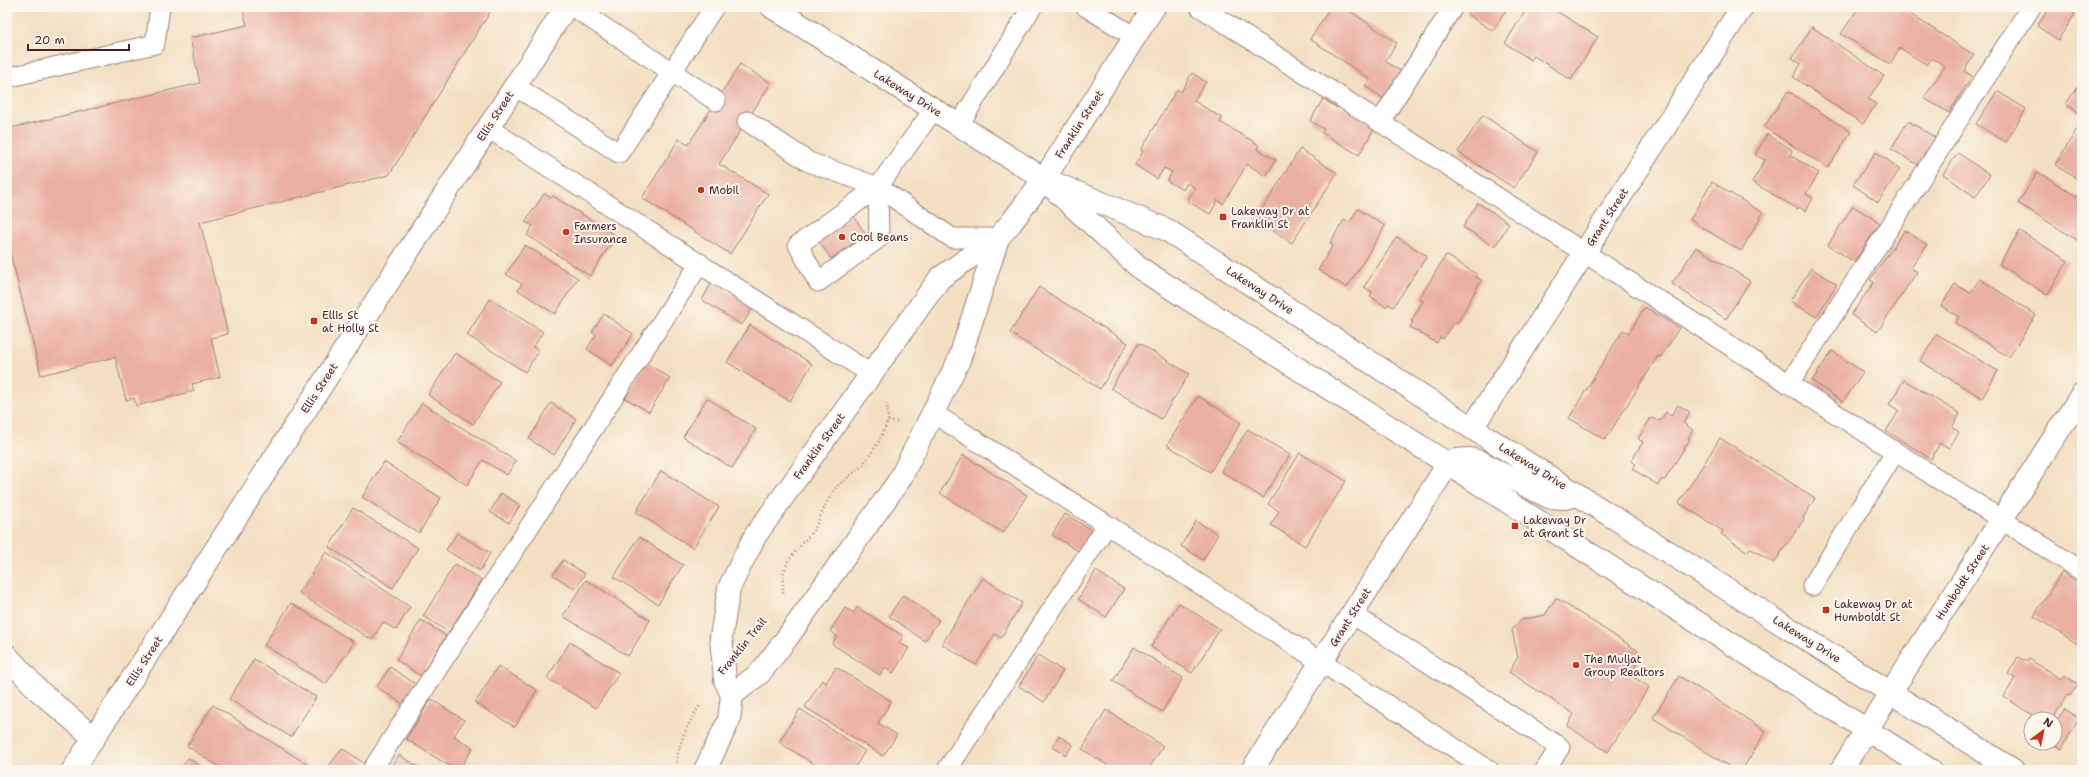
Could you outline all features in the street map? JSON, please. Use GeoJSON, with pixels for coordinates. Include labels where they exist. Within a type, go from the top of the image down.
{"type":"FeatureCollection","features":[{"type":"Feature","properties":{"kind":"main road","name":"Ellis Street"},"geometry":{"type":"LineString","coordinates":[[73,770],[566,7]]}},
{"type":"Feature","properties":{"kind":"main road","name":"Lakeway Drive"},"geometry":{"type":"LineString","coordinates":[[772,7],[1044,179],[1166,230],[1472,428],[2013,770]]}},
{"type":"Feature","properties":{"kind":"main road","name":"Franklin Street"},"geometry":{"type":"LineString","coordinates":[[705,770],[729,720],[728,687],[721,637],[729,588],[755,536],[940,278],[998,238],[1044,179],[1154,7]]}},
{"type":"Feature","properties":{"kind":"main road","name":"Grant Street"},"geometry":{"type":"LineString","coordinates":[[1472,428],[1742,7]]}},
{"type":"Feature","properties":{"kind":"main road","name":"Lakeway Drive"},"geometry":{"type":"LineString","coordinates":[[1044,179],[1141,269],[1930,770]]}},
{"type":"Feature","properties":{"kind":"main road","name":"Franklin Street"},"geometry":{"type":"LineString","coordinates":[[728,687],[760,673],[787,638],[900,479],[959,360],[998,238]]}},
{"type":"Feature","properties":{"kind":"main road","name":"Humboldt Street"},"geometry":{"type":"LineString","coordinates":[[1841,770],[2082,394]]}},
{"type":"Feature","properties":{"kind":"main road"},"geometry":{"type":"LineString","coordinates":[[1448,464],[1456,460],[1469,459],[1481,462],[1549,497],[1565,498],[1578,495]]}},
{"type":"Feature","properties":{"kind":"main road","name":"Grant Street"},"geometry":{"type":"LineString","coordinates":[[1252,770],[1448,464]]}},
{"type":"Feature","properties":{"kind":"main road"},"geometry":{"type":"LineString","coordinates":[[7,656],[39,691],[94,738]]}},
{"type":"Feature","properties":{"kind":"lane"},"geometry":{"type":"LineString","coordinates":[[7,75],[10,77],[155,44],[160,7]]}},
{"type":"Feature","properties":{"kind":"lane"},"geometry":{"type":"LineString","coordinates":[[573,7],[716,101]]}},
{"type":"Feature","properties":{"kind":"lane"},"geometry":{"type":"LineString","coordinates":[[515,86],[619,153],[714,7]]}},
{"type":"Feature","properties":{"kind":"lane"},"geometry":{"type":"LineString","coordinates":[[959,125],[1032,7]]}},
{"type":"Feature","properties":{"kind":"lane"},"geometry":{"type":"LineString","coordinates":[[1086,7],[1135,37]]}},
{"type":"Feature","properties":{"kind":"lane"},"geometry":{"type":"LineString","coordinates":[[1200,7],[2082,572]]}},
{"type":"Feature","properties":{"kind":"lane"},"geometry":{"type":"LineString","coordinates":[[1380,122],[1453,7]]}},
{"type":"Feature","properties":{"kind":"lane"},"geometry":{"type":"LineString","coordinates":[[1789,384],[2031,7]]}},
{"type":"Feature","properties":{"kind":"lane"},"geometry":{"type":"LineString","coordinates":[[878,187],[879,238],[818,282],[798,245],[878,187],[934,109]]}},
{"type":"Feature","properties":{"kind":"lane"},"geometry":{"type":"LineString","coordinates":[[747,121],[809,162],[878,187],[952,238],[998,238]]}},
{"type":"Feature","properties":{"kind":"lane"},"geometry":{"type":"LineString","coordinates":[[488,128],[700,263],[875,370]]}},
{"type":"Feature","properties":{"kind":"lane"},"geometry":{"type":"LineString","coordinates":[[372,770],[700,263]]}},
{"type":"Feature","properties":{"kind":"lane"},"geometry":{"type":"LineString","coordinates":[[933,413],[1489,770]]}},
{"type":"Feature","properties":{"kind":"lane"},"geometry":{"type":"LineString","coordinates":[[1812,586],[1895,452]]}},
{"type":"Feature","properties":{"kind":"lane"},"geometry":{"type":"LineString","coordinates":[[947,770],[1107,525]]}},
{"type":"Feature","properties":{"kind":"lane"},"geometry":{"type":"LineString","coordinates":[[1352,614],[1560,747],[1545,770]]}},
{"type":"Feature","properties":{"kind":"path"},"geometry":{"type":"LineString","coordinates":[[782,596],[783,574],[788,561],[815,528],[836,487],[863,465],[870,456],[888,421],[886,386],[875,370]]}},
{"type":"Feature","properties":{"kind":"path","name":"Franklin Trail"},"geometry":{"type":"LineString","coordinates":[[675,764],[679,744],[688,723],[700,705],[728,687]]}},
{"type":"Feature","properties":{"kind":"building"},"geometry":{"type":"Polygon","coordinates":[[[242,7],[493,7],[389,175],[200,222],[228,334],[211,338],[220,377],[192,384],[194,391],[136,406],[134,398],[126,400],[115,357],[41,375],[7,240],[7,129],[200,83],[190,38],[247,25],[242,7]]]}},
{"type":"Feature","properties":{"kind":"building"},"geometry":{"type":"Polygon","coordinates":[[[1331,7],[1344,7],[1397,43],[1385,61],[1402,72],[1384,99],[1365,86],[1370,79],[1310,39],[1331,7]]]}},
{"type":"Feature","properties":{"kind":"building"},"geometry":{"type":"Polygon","coordinates":[[[1472,7],[1508,7],[1493,31],[1467,14],[1472,7]]]}},
{"type":"Feature","properties":{"kind":"building"},"geometry":{"type":"Polygon","coordinates":[[[1528,7],[1550,7],[1598,37],[1571,80],[1534,56],[1531,60],[1505,43],[1528,7]]]}},
{"type":"Feature","properties":{"kind":"building"},"geometry":{"type":"Polygon","coordinates":[[[1859,7],[1899,7],[1974,55],[1964,71],[1972,76],[1949,113],[1924,98],[1945,66],[1932,58],[1927,65],[1900,48],[1890,64],[1841,34],[1859,7]]]}},
{"type":"Feature","properties":{"kind":"building"},"geometry":{"type":"Polygon","coordinates":[[[2050,7],[2065,7],[2075,14],[2058,40],[2037,26],[2050,7]]]}},
{"type":"Feature","properties":{"kind":"building"},"geometry":{"type":"Polygon","coordinates":[[[1812,27],[1884,76],[1868,99],[1876,104],[1863,124],[1793,77],[1801,64],[1792,58],[1812,27]]]}},
{"type":"Feature","properties":{"kind":"building"},"geometry":{"type":"Polygon","coordinates":[[[740,64],[771,83],[719,164],[768,194],[730,254],[642,198],[679,139],[688,145],[740,64]]]}},
{"type":"Feature","properties":{"kind":"building"},"geometry":{"type":"Polygon","coordinates":[[[1192,73],[1206,82],[1194,101],[1222,118],[1220,122],[1259,145],[1257,149],[1276,160],[1266,176],[1247,164],[1223,204],[1218,200],[1210,214],[1187,201],[1195,188],[1187,183],[1183,190],[1167,181],[1172,172],[1164,168],[1157,179],[1135,165],[1143,151],[1141,150],[1177,89],[1181,92],[1192,73]]]}},
{"type":"Feature","properties":{"kind":"building"},"geometry":{"type":"Polygon","coordinates":[[[2077,87],[2082,91],[2082,115],[2066,104],[2077,87]]]}},
{"type":"Feature","properties":{"kind":"building"},"geometry":{"type":"Polygon","coordinates":[[[1788,91],[1851,132],[1828,168],[1764,127],[1788,91]]]}},
{"type":"Feature","properties":{"kind":"building"},"geometry":{"type":"Polygon","coordinates":[[[1997,91],[2026,109],[2006,142],[1976,124],[1997,91]]]}},
{"type":"Feature","properties":{"kind":"building"},"geometry":{"type":"Polygon","coordinates":[[[1323,99],[1337,108],[1338,105],[1375,127],[1359,155],[1322,133],[1324,129],[1310,121],[1323,99]]]}},
{"type":"Feature","properties":{"kind":"building"},"geometry":{"type":"Polygon","coordinates":[[[1483,115],[1538,152],[1514,188],[1458,152],[1483,115]]]}},
{"type":"Feature","properties":{"kind":"building"},"geometry":{"type":"Polygon","coordinates":[[[1908,121],[1936,138],[1920,166],[1891,149],[1908,121]]]}},
{"type":"Feature","properties":{"kind":"building"},"geometry":{"type":"Polygon","coordinates":[[[2077,129],[2082,132],[2082,182],[2055,165],[2077,129]]]}},
{"type":"Feature","properties":{"kind":"building"},"geometry":{"type":"Polygon","coordinates":[[[1767,134],[1792,150],[1790,155],[1819,173],[1806,194],[1813,198],[1806,211],[1799,207],[1798,209],[1752,182],[1765,160],[1755,155],[1767,134]]]}},
{"type":"Feature","properties":{"kind":"building"},"geometry":{"type":"Polygon","coordinates":[[[1300,149],[1337,173],[1292,243],[1256,219],[1300,149]]]}},
{"type":"Feature","properties":{"kind":"building"},"geometry":{"type":"Polygon","coordinates":[[[1876,152],[1900,169],[1878,202],[1853,185],[1876,152]]]}},
{"type":"Feature","properties":{"kind":"building"},"geometry":{"type":"Polygon","coordinates":[[[1958,153],[1990,175],[1975,197],[1943,174],[1958,153]]]}},
{"type":"Feature","properties":{"kind":"building"},"geometry":{"type":"Polygon","coordinates":[[[2038,172],[2082,200],[2082,243],[2018,203],[2038,172]]]}},
{"type":"Feature","properties":{"kind":"building"},"geometry":{"type":"Polygon","coordinates":[[[1712,182],[1763,213],[1741,251],[1690,220],[1712,182]]]}},
{"type":"Feature","properties":{"kind":"building"},"geometry":{"type":"Polygon","coordinates":[[[544,194],[551,198],[553,196],[616,236],[590,276],[527,235],[533,226],[525,222],[544,194]]]}},
{"type":"Feature","properties":{"kind":"building"},"geometry":{"type":"Polygon","coordinates":[[[1478,203],[1509,223],[1495,247],[1463,227],[1478,203]]]}},
{"type":"Feature","properties":{"kind":"building"},"geometry":{"type":"Polygon","coordinates":[[[1853,206],[1880,223],[1854,262],[1828,245],[1853,206]]]}},
{"type":"Feature","properties":{"kind":"building"},"geometry":{"type":"Polygon","coordinates":[[[1358,209],[1385,226],[1347,288],[1318,270],[1333,245],[1330,243],[1344,220],[1349,223],[1358,209]]]}},
{"type":"Feature","properties":{"kind":"building","name":"Cool Beans"},"geometry":{"type":"Polygon","coordinates":[[[853,215],[866,235],[831,259],[817,238],[853,215]]]}},
{"type":"Feature","properties":{"kind":"building"},"geometry":{"type":"Polygon","coordinates":[[[1905,230],[1927,245],[1911,268],[1917,272],[1877,332],[1851,315],[1874,282],[1870,280],[1905,230]]]}},
{"type":"Feature","properties":{"kind":"building"},"geometry":{"type":"Polygon","coordinates":[[[2020,231],[2068,261],[2047,295],[1999,264],[2020,231]]]}},
{"type":"Feature","properties":{"kind":"building"},"geometry":{"type":"Polygon","coordinates":[[[1397,237],[1427,256],[1393,307],[1388,304],[1386,307],[1370,296],[1372,292],[1364,287],[1397,237]]]}},
{"type":"Feature","properties":{"kind":"building"},"geometry":{"type":"Polygon","coordinates":[[[525,245],[578,278],[555,314],[518,290],[522,284],[506,274],[525,245]]]}},
{"type":"Feature","properties":{"kind":"building"},"geometry":{"type":"Polygon","coordinates":[[[1696,247],[1750,281],[1726,319],[1672,284],[1696,247]]]}},
{"type":"Feature","properties":{"kind":"building"},"geometry":{"type":"Polygon","coordinates":[[[1446,255],[1478,275],[1476,277],[1481,280],[1457,324],[1454,321],[1443,339],[1440,337],[1437,343],[1410,327],[1413,322],[1411,321],[1423,301],[1419,299],[1446,255]]]}},
{"type":"Feature","properties":{"kind":"building"},"geometry":{"type":"Polygon","coordinates":[[[1811,268],[1837,284],[1816,317],[1790,301],[1811,268]]]}},
{"type":"Feature","properties":{"kind":"building"},"geometry":{"type":"Polygon","coordinates":[[[1980,279],[2036,315],[2009,357],[1955,323],[1959,317],[1941,306],[1955,284],[1970,293],[1980,279]]]}},
{"type":"Feature","properties":{"kind":"building"},"geometry":{"type":"Polygon","coordinates":[[[712,282],[753,307],[742,325],[702,300],[712,282]]]}},
{"type":"Feature","properties":{"kind":"building"},"geometry":{"type":"Polygon","coordinates":[[[1039,287],[1128,343],[1100,389],[1010,333],[1039,287]]]}},
{"type":"Feature","properties":{"kind":"building"},"geometry":{"type":"Polygon","coordinates":[[[490,299],[543,332],[533,347],[539,351],[525,372],[467,335],[490,299]]]}},
{"type":"Feature","properties":{"kind":"building"},"geometry":{"type":"Polygon","coordinates":[[[1645,307],[1679,328],[1661,357],[1658,356],[1605,440],[1569,418],[1623,330],[1629,333],[1645,307]]]}},
{"type":"Feature","properties":{"kind":"building"},"geometry":{"type":"Polygon","coordinates":[[[604,314],[633,334],[612,366],[587,349],[596,335],[592,332],[604,314]]]}},
{"type":"Feature","properties":{"kind":"building"},"geometry":{"type":"Polygon","coordinates":[[[750,325],[812,364],[790,401],[727,362],[750,325]]]}},
{"type":"Feature","properties":{"kind":"building"},"geometry":{"type":"Polygon","coordinates":[[[1937,334],[1998,371],[1982,398],[1920,361],[1937,334]]]}},
{"type":"Feature","properties":{"kind":"building"},"geometry":{"type":"Polygon","coordinates":[[[1139,343],[1189,374],[1161,419],[1111,388],[1139,343]]]}},
{"type":"Feature","properties":{"kind":"building"},"geometry":{"type":"Polygon","coordinates":[[[1832,351],[1863,372],[1843,402],[1812,381],[1832,351]]]}},
{"type":"Feature","properties":{"kind":"building"},"geometry":{"type":"Polygon","coordinates":[[[455,353],[500,382],[473,424],[428,395],[455,353]]]}},
{"type":"Feature","properties":{"kind":"building"},"geometry":{"type":"Polygon","coordinates":[[[646,363],[670,378],[649,412],[625,398],[646,363]]]}},
{"type":"Feature","properties":{"kind":"building"},"geometry":{"type":"Polygon","coordinates":[[[1904,380],[1960,414],[1952,427],[1959,432],[1949,448],[1940,443],[1931,459],[1886,431],[1899,411],[1889,404],[1904,380]]]}},
{"type":"Feature","properties":{"kind":"building"},"geometry":{"type":"Polygon","coordinates":[[[1198,396],[1241,423],[1210,472],[1167,445],[1198,396]]]}},
{"type":"Feature","properties":{"kind":"building"},"geometry":{"type":"Polygon","coordinates":[[[707,398],[756,429],[732,468],[683,437],[707,398]]]}},
{"type":"Feature","properties":{"kind":"building"},"geometry":{"type":"Polygon","coordinates":[[[422,403],[516,461],[507,475],[483,460],[467,485],[397,442],[422,403]]]}},
{"type":"Feature","properties":{"kind":"building"},"geometry":{"type":"Polygon","coordinates":[[[551,403],[576,419],[554,455],[529,439],[551,403]]]}},
{"type":"Feature","properties":{"kind":"building"},"geometry":{"type":"Polygon","coordinates":[[[1678,405],[1690,412],[1683,423],[1693,430],[1688,438],[1690,439],[1664,481],[1662,479],[1658,485],[1632,469],[1636,464],[1631,461],[1643,442],[1638,439],[1651,418],[1660,421],[1666,412],[1671,416],[1678,405]]]}},
{"type":"Feature","properties":{"kind":"building"},"geometry":{"type":"Polygon","coordinates":[[[1248,429],[1290,455],[1263,498],[1221,471],[1248,429]]]}},
{"type":"Feature","properties":{"kind":"building"},"geometry":{"type":"Polygon","coordinates":[[[1720,438],[1815,498],[1803,518],[1804,519],[1774,563],[1750,548],[1748,552],[1721,534],[1723,531],[1679,503],[1720,438]]]}},
{"type":"Feature","properties":{"kind":"building"},"geometry":{"type":"Polygon","coordinates":[[[1300,453],[1346,481],[1305,546],[1271,525],[1279,511],[1268,504],[1300,453]]]}},
{"type":"Feature","properties":{"kind":"building"},"geometry":{"type":"Polygon","coordinates":[[[963,455],[1027,495],[1003,533],[940,493],[963,455]]]}},
{"type":"Feature","properties":{"kind":"building"},"geometry":{"type":"Polygon","coordinates":[[[384,462],[441,498],[419,533],[362,497],[384,462]]]}},
{"type":"Feature","properties":{"kind":"building"},"geometry":{"type":"Polygon","coordinates":[[[661,471],[719,507],[693,548],[636,512],[661,471]]]}},
{"type":"Feature","properties":{"kind":"building"},"geometry":{"type":"Polygon","coordinates":[[[501,493],[520,505],[509,523],[490,512],[501,493]]]}},
{"type":"Feature","properties":{"kind":"building"},"geometry":{"type":"Polygon","coordinates":[[[353,508],[418,548],[393,588],[329,547],[353,508]]]}},
{"type":"Feature","properties":{"kind":"building"},"geometry":{"type":"Polygon","coordinates":[[[1065,514],[1093,531],[1080,552],[1052,535],[1065,514]]]}},
{"type":"Feature","properties":{"kind":"building"},"geometry":{"type":"Polygon","coordinates":[[[1196,521],[1218,534],[1203,560],[1181,546],[1196,521]]]}},
{"type":"Feature","properties":{"kind":"building"},"geometry":{"type":"Polygon","coordinates":[[[457,533],[490,553],[480,571],[446,550],[457,533]]]}},
{"type":"Feature","properties":{"kind":"building"},"geometry":{"type":"Polygon","coordinates":[[[639,537],[683,565],[658,604],[614,577],[639,537]]]}},
{"type":"Feature","properties":{"kind":"building"},"geometry":{"type":"Polygon","coordinates":[[[326,552],[410,607],[396,630],[383,622],[372,640],[299,593],[326,552]]]}},
{"type":"Feature","properties":{"kind":"building"},"geometry":{"type":"Polygon","coordinates":[[[563,560],[585,574],[575,589],[553,575],[563,560]]]}},
{"type":"Feature","properties":{"kind":"building"},"geometry":{"type":"Polygon","coordinates":[[[455,564],[482,580],[449,632],[423,616],[455,564]]]}},
{"type":"Feature","properties":{"kind":"building"},"geometry":{"type":"Polygon","coordinates":[[[1096,571],[1124,589],[1106,617],[1078,599],[1096,571]]]}},
{"type":"Feature","properties":{"kind":"building"},"geometry":{"type":"Polygon","coordinates":[[[2062,572],[2082,585],[2082,647],[2034,616],[2062,572]]]}},
{"type":"Feature","properties":{"kind":"building"},"geometry":{"type":"Polygon","coordinates":[[[983,578],[1022,603],[1001,638],[995,634],[976,665],[942,644],[983,578]]]}},
{"type":"Feature","properties":{"kind":"building"},"geometry":{"type":"Polygon","coordinates":[[[586,580],[650,620],[628,656],[563,616],[586,580]]]}},
{"type":"Feature","properties":{"kind":"building"},"geometry":{"type":"Polygon","coordinates":[[[903,595],[939,620],[925,641],[889,616],[903,595]]]}},
{"type":"Feature","properties":{"kind":"building"},"geometry":{"type":"Polygon","coordinates":[[[1556,598],[1643,654],[1630,675],[1649,687],[1608,752],[1567,726],[1574,714],[1509,672],[1518,657],[1512,630],[1520,620],[1545,615],[1556,598]]]}},
{"type":"Feature","properties":{"kind":"building"},"geometry":{"type":"Polygon","coordinates":[[[291,603],[354,642],[326,684],[264,645],[291,603]]]}},
{"type":"Feature","properties":{"kind":"building"},"geometry":{"type":"Polygon","coordinates":[[[1179,603],[1220,629],[1192,673],[1151,647],[1179,603]]]}},
{"type":"Feature","properties":{"kind":"building"},"geometry":{"type":"Polygon","coordinates":[[[857,607],[903,636],[899,643],[909,648],[893,673],[885,667],[880,675],[832,644],[837,636],[830,631],[845,608],[854,613],[857,607]]]}},
{"type":"Feature","properties":{"kind":"building"},"geometry":{"type":"Polygon","coordinates":[[[421,620],[446,636],[421,676],[396,660],[421,620]]]}},
{"type":"Feature","properties":{"kind":"building"},"geometry":{"type":"Polygon","coordinates":[[[570,642],[619,673],[596,708],[547,678],[570,642]]]}},
{"type":"Feature","properties":{"kind":"building"},"geometry":{"type":"Polygon","coordinates":[[[1134,647],[1183,678],[1162,712],[1113,681],[1134,647]]]}},
{"type":"Feature","properties":{"kind":"building"},"geometry":{"type":"Polygon","coordinates":[[[1038,655],[1063,671],[1044,702],[1019,686],[1038,655]]]}},
{"type":"Feature","properties":{"kind":"building"},"geometry":{"type":"Polygon","coordinates":[[[2018,657],[2027,662],[2029,659],[2061,679],[2064,675],[2078,684],[2070,696],[2067,695],[2058,711],[2026,711],[2004,697],[2015,678],[2008,674],[2018,657]]]}},
{"type":"Feature","properties":{"kind":"building"},"geometry":{"type":"Polygon","coordinates":[[[254,659],[316,697],[291,737],[229,699],[254,659]]]}},
{"type":"Feature","properties":{"kind":"building"},"geometry":{"type":"Polygon","coordinates":[[[498,666],[537,690],[515,727],[475,703],[498,666]]]}},
{"type":"Feature","properties":{"kind":"building"},"geometry":{"type":"Polygon","coordinates":[[[390,667],[417,685],[404,705],[377,687],[390,667]]]}},
{"type":"Feature","properties":{"kind":"building"},"geometry":{"type":"Polygon","coordinates":[[[836,667],[891,701],[878,723],[897,735],[883,756],[805,707],[822,680],[826,683],[836,667]]]}},
{"type":"Feature","properties":{"kind":"building"},"geometry":{"type":"Polygon","coordinates":[[[1679,676],[1766,731],[1742,770],[1735,770],[1653,718],[1679,676]]]}},
{"type":"Feature","properties":{"kind":"building"},"geometry":{"type":"Polygon","coordinates":[[[431,699],[464,720],[454,736],[473,748],[459,770],[456,770],[406,739],[431,699]]]}},
{"type":"Feature","properties":{"kind":"building"},"geometry":{"type":"Polygon","coordinates":[[[213,705],[310,766],[307,770],[224,770],[187,746],[213,705]]]}},
{"type":"Feature","properties":{"kind":"building"},"geometry":{"type":"Polygon","coordinates":[[[800,709],[865,751],[853,770],[823,770],[779,742],[800,709]]]}},
{"type":"Feature","properties":{"kind":"building"},"geometry":{"type":"Polygon","coordinates":[[[2065,709],[2079,718],[2063,747],[2063,712],[2065,709]]]}},
{"type":"Feature","properties":{"kind":"building"},"geometry":{"type":"Polygon","coordinates":[[[1106,710],[1163,746],[1148,770],[1115,770],[1082,749],[1106,710]]]}},
{"type":"Feature","properties":{"kind":"building"},"geometry":{"type":"Polygon","coordinates":[[[1059,736],[1073,745],[1066,755],[1052,747],[1059,736]]]}},
{"type":"Feature","properties":{"kind":"building"},"geometry":{"type":"Polygon","coordinates":[[[342,748],[365,764],[361,770],[335,770],[329,766],[342,748]]]}},
{"type":"Feature","properties":{"kind":"building"},"geometry":{"type":"Polygon","coordinates":[[[399,755],[423,770],[389,770],[399,755]]]}},
{"type":"Feature","properties":{"kind":"building"},"geometry":{"type":"Polygon","coordinates":[[[188,758],[207,770],[180,770],[188,758]]]}},
{"type":"Feature","properties":{"kind":"place","name":"Mobil"},"geometry":{"type":"Point","coordinates":[701,190]}},
{"type":"Feature","properties":{"kind":"place","name":"Lakeway Dr at Franklin St"},"geometry":{"type":"Point","coordinates":[1223,217]}},
{"type":"Feature","properties":{"kind":"place","name":"Farmers Insurance"},"geometry":{"type":"Point","coordinates":[566,232]}},
{"type":"Feature","properties":{"kind":"place","name":"Cool Beans"},"geometry":{"type":"Point","coordinates":[842,237]}},
{"type":"Feature","properties":{"kind":"place","name":"Ellis St at Holly St"},"geometry":{"type":"Point","coordinates":[314,321]}},
{"type":"Feature","properties":{"kind":"place","name":"Lakeway Dr at Grant St"},"geometry":{"type":"Point","coordinates":[1515,526]}},
{"type":"Feature","properties":{"kind":"place","name":"Lakeway Dr at Humboldt St"},"geometry":{"type":"Point","coordinates":[1826,610]}},
{"type":"Feature","properties":{"kind":"place","name":"The Muljat Group Realtors"},"geometry":{"type":"Point","coordinates":[1576,665]}}]}
